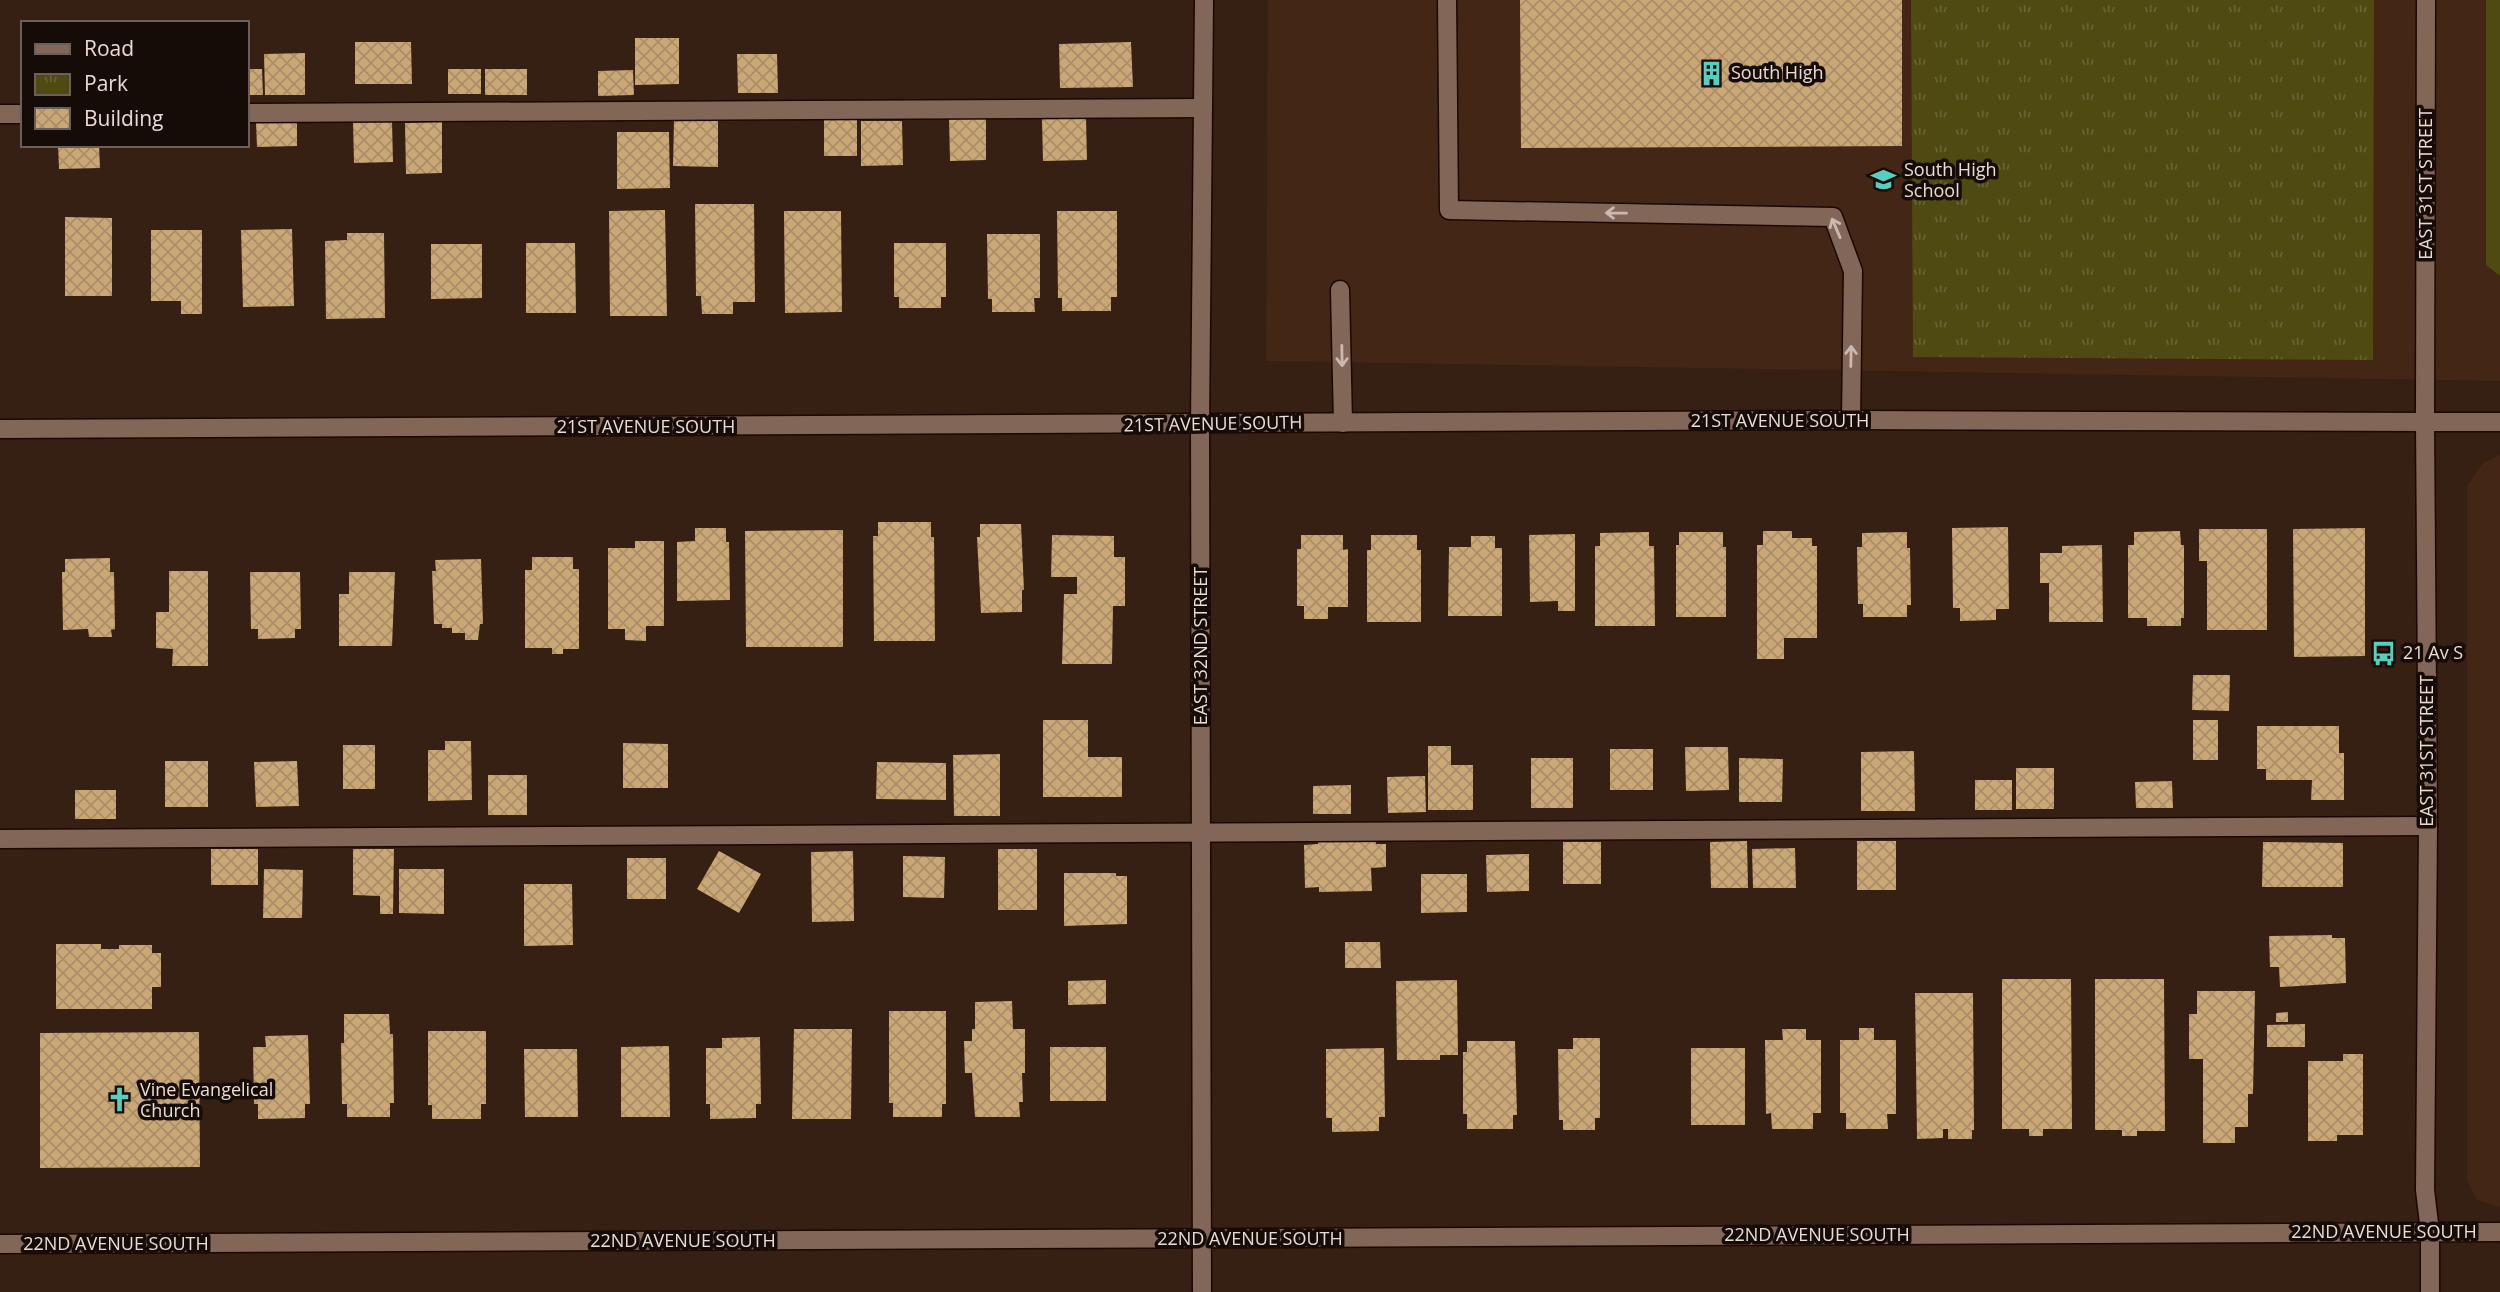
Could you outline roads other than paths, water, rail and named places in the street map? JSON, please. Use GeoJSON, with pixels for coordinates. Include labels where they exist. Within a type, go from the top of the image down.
{"type":"FeatureCollection","features":[{"type":"Feature","properties":{"kind":"street","name":"EAST 32ND STREET"},"geometry":{"type":"LineString","coordinates":[[1202,1292],[1200,425],[1204,0]]}},
{"type":"Feature","properties":{"kind":"street"},"geometry":{"type":"LineString","coordinates":[[1447,0],[1449,211],[1833,217],[1853,271],[1850,420]]}},
{"type":"Feature","properties":{"kind":"street","name":"EAST 31ST STREET"},"geometry":{"type":"LineString","coordinates":[[2426,0],[2428,826],[2425,1190],[2430,1231],[2430,1292]]}},
{"type":"Feature","properties":{"kind":"street"},"geometry":{"type":"LineString","coordinates":[[248,113],[1203,108]]}},
{"type":"Feature","properties":{"kind":"street"},"geometry":{"type":"LineString","coordinates":[[0,114],[21,114]]}},
{"type":"Feature","properties":{"kind":"street"},"geometry":{"type":"LineString","coordinates":[[1340,290],[1343,423]]}},
{"type":"Feature","properties":{"kind":"street","name":"21ST AVENUE SOUTH"},"geometry":{"type":"LineString","coordinates":[[0,429],[1850,420],[2500,422]]}},
{"type":"Feature","properties":{"kind":"street"},"geometry":{"type":"LineString","coordinates":[[0,839],[2428,826]]}},
{"type":"Feature","properties":{"kind":"street","name":"22ND AVENUE SOUTH"},"geometry":{"type":"LineString","coordinates":[[0,1244],[2500,1232]]}},
{"type":"Feature","properties":{"kind":"place","name":"South High"},"geometry":{"type":"Point","coordinates":[1711,73]}},
{"type":"Feature","properties":{"kind":"place","name":"South High School"},"geometry":{"type":"Point","coordinates":[1884,180]}},
{"type":"Feature","properties":{"kind":"place","name":"21 Av S"},"geometry":{"type":"Point","coordinates":[2383,653]}},
{"type":"Feature","properties":{"kind":"place","name":"Vine Evangelical Church"},"geometry":{"type":"Point","coordinates":[120,1100]}}]}
